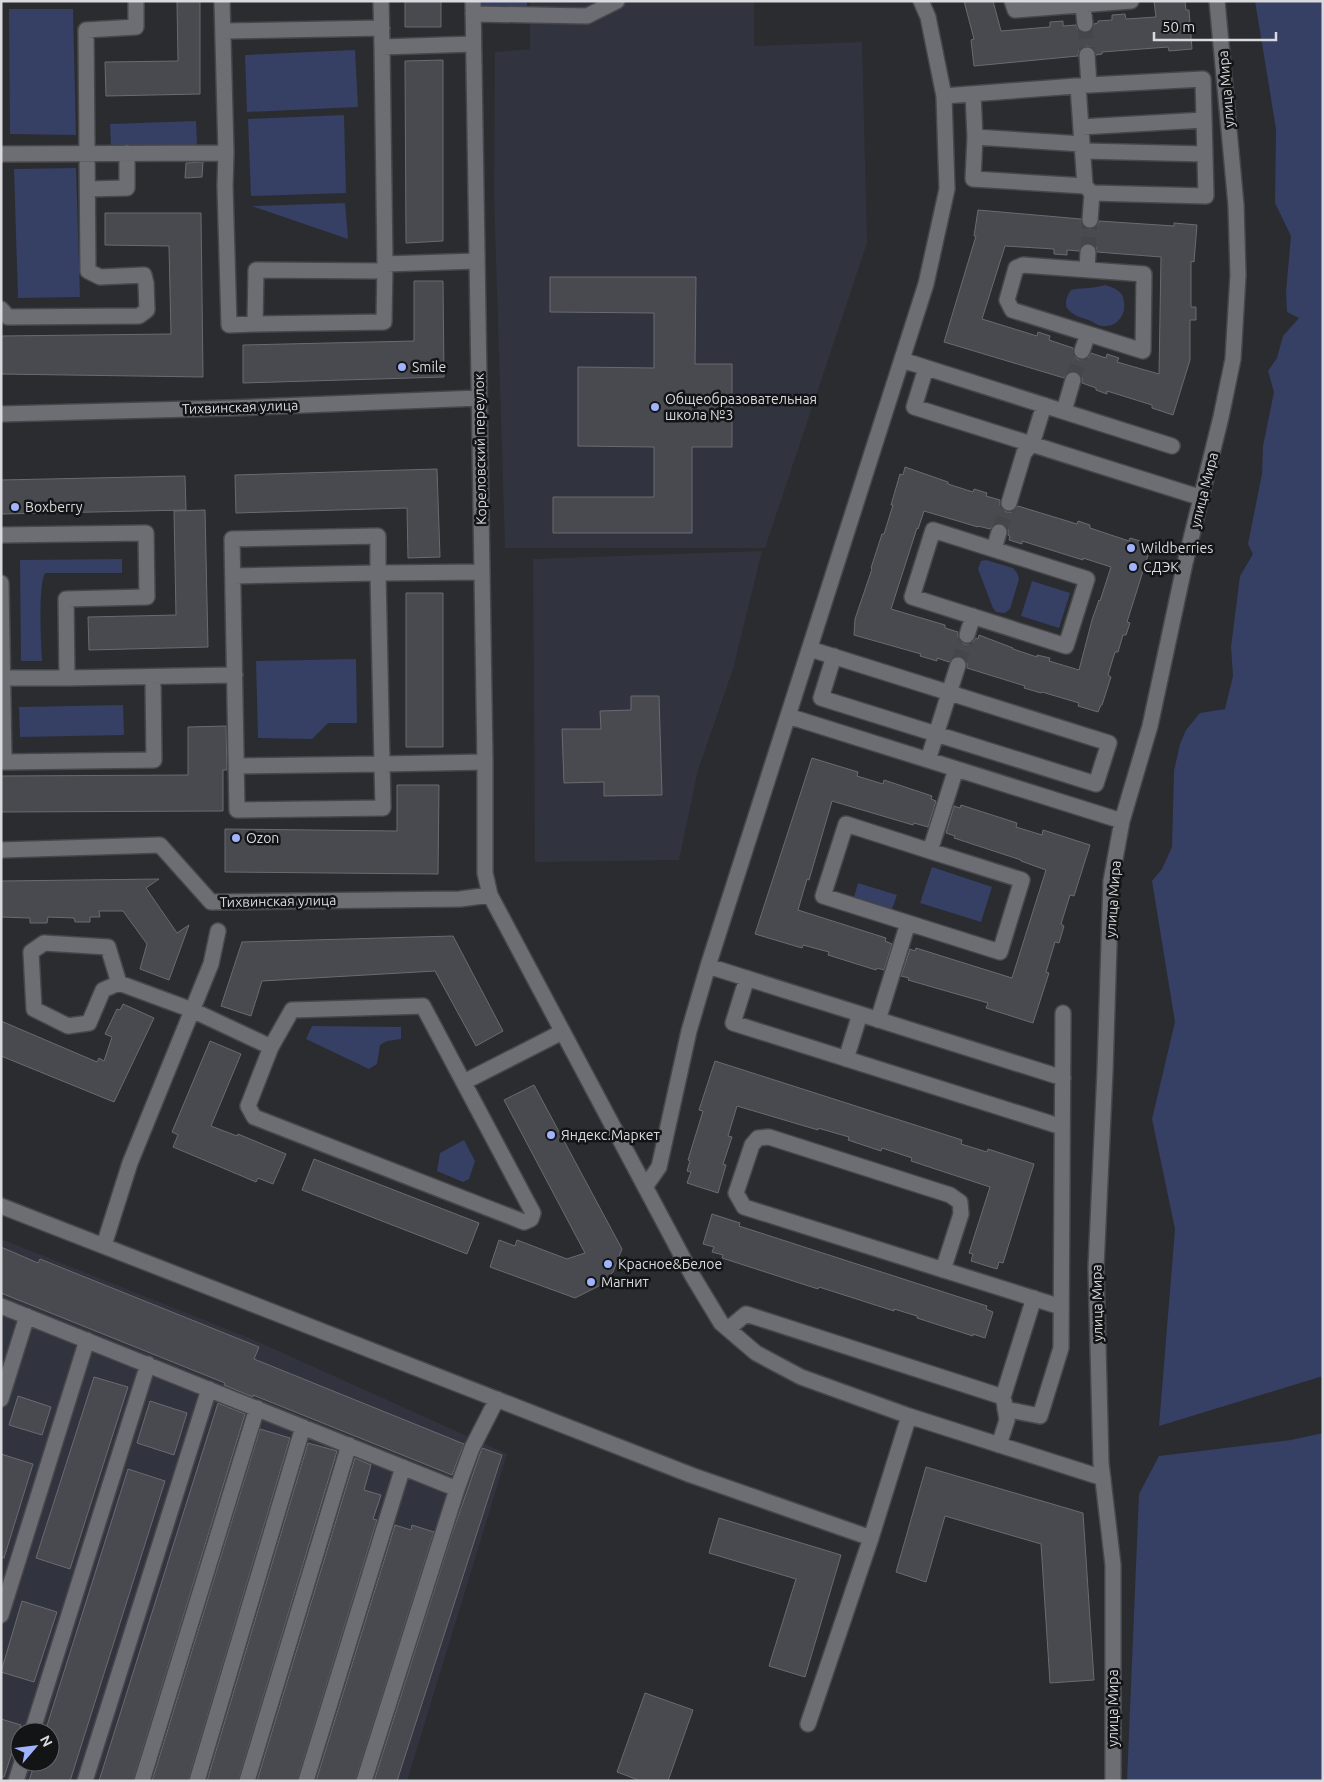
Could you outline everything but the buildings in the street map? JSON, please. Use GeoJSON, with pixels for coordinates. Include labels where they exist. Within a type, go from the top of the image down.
{"type":"FeatureCollection","features":[{"type":"Feature","properties":{"kind":"street"},"geometry":{"type":"LineString","coordinates":[[1,309],[8,316],[139,316],[147,310],[144,275],[100,277],[88,271],[86,30],[136,27],[136,1]]}},
{"type":"Feature","properties":{"kind":"street"},"geometry":{"type":"LineString","coordinates":[[222,1],[229,325],[384,322],[385,267],[381,1]]}},
{"type":"Feature","properties":{"kind":"street"},"geometry":{"type":"LineString","coordinates":[[473,8],[539,8],[587,16],[617,1]]}},
{"type":"Feature","properties":{"kind":"street"},"geometry":{"type":"LineString","coordinates":[[645,1187],[658,1167],[689,1031],[708,966],[926,284],[946,189],[944,96],[928,17],[921,1]]}},
{"type":"Feature","properties":{"kind":"street"},"geometry":{"type":"LineString","coordinates":[[1012,1],[1014,10],[1131,1]]}},
{"type":"Feature","properties":{"kind":"street","name":"улица Мира"},"geometry":{"type":"LineString","coordinates":[[1112,1781],[1113,1565],[1103,1478],[1096,1267],[1111,881],[1122,821],[1150,726],[1185,563],[1202,498],[1233,359],[1238,275],[1236,205],[1217,1]]}},
{"type":"Feature","properties":{"kind":"street"},"geometry":{"type":"LineString","coordinates":[[1083,5],[1085,24]]}},
{"type":"Feature","properties":{"kind":"street","name":"Кореловский переулок"},"geometry":{"type":"LineString","coordinates":[[473,8],[486,762],[485,873],[490,895],[692,1275],[721,1323],[756,1352],[801,1378],[909,1416],[1103,1478]]}},
{"type":"Feature","properties":{"kind":"street"},"geometry":{"type":"LineString","coordinates":[[223,31],[382,28]]}},
{"type":"Feature","properties":{"kind":"street"},"geometry":{"type":"LineString","coordinates":[[382,47],[473,44]]}},
{"type":"Feature","properties":{"kind":"street"},"geometry":{"type":"LineString","coordinates":[[1087,55],[1081,127],[1082,148],[1089,190],[1090,220]]}},
{"type":"Feature","properties":{"kind":"street"},"geometry":{"type":"LineString","coordinates":[[944,96],[1084,86],[1203,79],[1206,196],[1089,190],[973,179],[975,137],[973,94]]}},
{"type":"Feature","properties":{"kind":"street"},"geometry":{"type":"LineString","coordinates":[[1081,127],[1204,120]]}},
{"type":"Feature","properties":{"kind":"street"},"geometry":{"type":"LineString","coordinates":[[975,137],[1082,148],[1205,154]]}},
{"type":"Feature","properties":{"kind":"street"},"geometry":{"type":"LineString","coordinates":[[1204,138],[1231,139]]}},
{"type":"Feature","properties":{"kind":"street"},"geometry":{"type":"LineString","coordinates":[[88,189],[127,188],[127,153]]}},
{"type":"Feature","properties":{"kind":"street"},"geometry":{"type":"LineString","coordinates":[[1,154],[226,153]]}},
{"type":"Feature","properties":{"kind":"street"},"geometry":{"type":"LineString","coordinates":[[1087,270],[1088,252]]}},
{"type":"Feature","properties":{"kind":"street"},"geometry":{"type":"LineString","coordinates":[[255,324],[256,270],[385,267],[477,261]]}},
{"type":"Feature","properties":{"kind":"street"},"geometry":{"type":"LineString","coordinates":[[1023,265],[1144,274],[1142,351],[1088,334],[1012,310],[1007,300],[1016,268],[1023,265]]}},
{"type":"Feature","properties":{"kind":"street"},"geometry":{"type":"LineString","coordinates":[[1082,350],[1088,334]]}},
{"type":"Feature","properties":{"kind":"street"},"geometry":{"type":"LineString","coordinates":[[902,360],[1172,446]]}},
{"type":"Feature","properties":{"kind":"street"},"geometry":{"type":"LineString","coordinates":[[926,368],[914,407],[1202,498]]}},
{"type":"Feature","properties":{"kind":"street"},"geometry":{"type":"LineString","coordinates":[[1064,411],[1073,380]]}},
{"type":"Feature","properties":{"kind":"street","name":"Тихвинская улица"},"geometry":{"type":"LineString","coordinates":[[1,414],[229,408],[479,398]]}},
{"type":"Feature","properties":{"kind":"street"},"geometry":{"type":"LineString","coordinates":[[1009,503],[1024,453],[1032,444],[1044,405]]}},
{"type":"Feature","properties":{"kind":"street"},"geometry":{"type":"LineString","coordinates":[[933,530],[1087,579],[1066,646],[973,616],[912,597],[933,530]]}},
{"type":"Feature","properties":{"kind":"street"},"geometry":{"type":"LineString","coordinates":[[994,550],[999,532]]}},
{"type":"Feature","properties":{"kind":"street"},"geometry":{"type":"LineString","coordinates":[[1,536],[146,533],[147,597],[66,599],[67,678]]}},
{"type":"Feature","properties":{"kind":"street"},"geometry":{"type":"LineString","coordinates":[[378,536],[378,574],[383,808],[237,810],[232,539],[378,536]]}},
{"type":"Feature","properties":{"kind":"street"},"geometry":{"type":"LineString","coordinates":[[233,576],[482,572]]}},
{"type":"Feature","properties":{"kind":"street"},"geometry":{"type":"LineString","coordinates":[[1,583],[4,762],[154,760],[153,677]]}},
{"type":"Feature","properties":{"kind":"street"},"geometry":{"type":"LineString","coordinates":[[967,635],[973,616]]}},
{"type":"Feature","properties":{"kind":"street"},"geometry":{"type":"LineString","coordinates":[[810,649],[834,656],[1109,742],[1096,784],[821,698],[834,656]]}},
{"type":"Feature","properties":{"kind":"street"},"geometry":{"type":"LineString","coordinates":[[928,760],[958,665]]}},
{"type":"Feature","properties":{"kind":"street"},"geometry":{"type":"LineString","coordinates":[[3,678],[235,675]]}},
{"type":"Feature","properties":{"kind":"street"},"geometry":{"type":"LineString","coordinates":[[788,716],[1122,821]]}},
{"type":"Feature","properties":{"kind":"street"},"geometry":{"type":"LineString","coordinates":[[236,766],[486,762]]}},
{"type":"Feature","properties":{"kind":"street"},"geometry":{"type":"LineString","coordinates":[[930,851],[956,769]]}},
{"type":"Feature","properties":{"kind":"street"},"geometry":{"type":"LineString","coordinates":[[846,824],[930,851],[1022,880],[1000,952],[823,896],[846,824]]}},
{"type":"Feature","properties":{"kind":"street","name":"Тихвинская улица"},"geometry":{"type":"LineString","coordinates":[[1,850],[160,845],[211,902],[467,899],[490,895]]}},
{"type":"Feature","properties":{"kind":"street"},"geometry":{"type":"LineString","coordinates":[[878,1020],[908,923]]}},
{"type":"Feature","properties":{"kind":"street"},"geometry":{"type":"LineString","coordinates":[[104,1245],[130,1163],[211,964],[218,931]]}},
{"type":"Feature","properties":{"kind":"street"},"geometry":{"type":"LineString","coordinates":[[119,983],[108,947],[44,944],[31,952],[34,1010],[68,1026],[89,1022],[103,990],[119,983],[192,1010],[271,1047]]}},
{"type":"Feature","properties":{"kind":"street"},"geometry":{"type":"LineString","coordinates":[[708,966],[1063,1078]]}},
{"type":"Feature","properties":{"kind":"street"},"geometry":{"type":"LineString","coordinates":[[747,978],[733,1023],[1062,1127]]}},
{"type":"Feature","properties":{"kind":"street"},"geometry":{"type":"LineString","coordinates":[[423,1006],[533,1212],[531,1219],[524,1222],[254,1116],[248,1106],[271,1047],[292,1010],[423,1006]]}},
{"type":"Feature","properties":{"kind":"street"},"geometry":{"type":"LineString","coordinates":[[728,1329],[746,1314],[1040,1416],[1061,1348],[1063,1013]]}},
{"type":"Feature","properties":{"kind":"street"},"geometry":{"type":"LineString","coordinates":[[846,1059],[860,1014]]}},
{"type":"Feature","properties":{"kind":"street"},"geometry":{"type":"LineString","coordinates":[[464,1082],[562,1032]]}},
{"type":"Feature","properties":{"kind":"street"},"geometry":{"type":"LineString","coordinates":[[944,1270],[961,1214],[960,1202],[950,1195],[769,1137],[758,1138],[752,1145],[736,1193],[744,1207],[1061,1307]]}},
{"type":"Feature","properties":{"kind":"street"},"geometry":{"type":"LineString","coordinates":[[1,1206],[691,1475],[871,1538]]}},
{"type":"Feature","properties":{"kind":"street"},"geometry":{"type":"LineString","coordinates":[[999,1445],[1007,1420],[1004,1403],[1034,1298]]}},
{"type":"Feature","properties":{"kind":"street"},"geometry":{"type":"LineString","coordinates":[[1,1306],[456,1489]]}},
{"type":"Feature","properties":{"kind":"street"},"geometry":{"type":"LineString","coordinates":[[1,1399],[27,1316]]}},
{"type":"Feature","properties":{"kind":"street"},"geometry":{"type":"LineString","coordinates":[[1,1615],[87,1340]]}},
{"type":"Feature","properties":{"kind":"street"},"geometry":{"type":"LineString","coordinates":[[35,1722],[148,1364]]}},
{"type":"Feature","properties":{"kind":"street"},"geometry":{"type":"LineString","coordinates":[[85,1781],[209,1389]]}},
{"type":"Feature","properties":{"kind":"street"},"geometry":{"type":"LineString","coordinates":[[364,1781],[456,1489],[472,1448],[497,1399]]}},
{"type":"Feature","properties":{"kind":"street"},"geometry":{"type":"LineString","coordinates":[[142,1781],[257,1408]]}},
{"type":"Feature","properties":{"kind":"street"},"geometry":{"type":"LineString","coordinates":[[808,1724],[871,1538],[909,1416]]}},
{"type":"Feature","properties":{"kind":"street"},"geometry":{"type":"LineString","coordinates":[[197,1781],[303,1426]]}},
{"type":"Feature","properties":{"kind":"street"},"geometry":{"type":"LineString","coordinates":[[247,1781],[349,1445]]}},
{"type":"Feature","properties":{"kind":"street"},"geometry":{"type":"LineString","coordinates":[[306,1781],[403,1467]]}},
{"type":"Feature","properties":{"kind":"shaded area"},"geometry":{"type":"Polygon","coordinates":[[[482,1],[527,1],[527,11],[482,11],[482,1]]]}},
{"type":"Feature","properties":{"kind":"shaded area"},"geometry":{"type":"Polygon","coordinates":[[[530,1],[754,1],[754,46],[862,42],[867,243],[765,548],[505,548],[494,196],[495,52],[530,49],[530,1]]]}},
{"type":"Feature","properties":{"kind":"shaded area"},"geometry":{"type":"Polygon","coordinates":[[[1255,1],[1323,1],[1323,1376],[1159,1426],[1175,1229],[1152,1119],[1175,1022],[1152,881],[1162,869],[1172,847],[1174,771],[1180,744],[1186,730],[1200,713],[1225,709],[1233,676],[1231,647],[1240,576],[1253,554],[1248,544],[1262,474],[1263,446],[1274,392],[1268,371],[1277,358],[1283,336],[1299,318],[1287,312],[1286,292],[1291,236],[1275,203],[1276,129],[1255,1]]]}},
{"type":"Feature","properties":{"kind":"shaded area"},"geometry":{"type":"Polygon","coordinates":[[[9,9],[73,9],[76,135],[10,134],[9,9]]]}},
{"type":"Feature","properties":{"kind":"shaded area"},"geometry":{"type":"Polygon","coordinates":[[[355,50],[358,107],[247,112],[245,55],[355,50]]]}},
{"type":"Feature","properties":{"kind":"shaded area"},"geometry":{"type":"Polygon","coordinates":[[[344,115],[346,193],[251,196],[248,119],[344,115]]]}},
{"type":"Feature","properties":{"kind":"shaded area"},"geometry":{"type":"Polygon","coordinates":[[[196,121],[197,145],[111,148],[110,124],[196,121]]]}},
{"type":"Feature","properties":{"kind":"shaded area"},"geometry":{"type":"Polygon","coordinates":[[[76,168],[80,297],[18,298],[14,169],[76,168]]]}},
{"type":"Feature","properties":{"kind":"shaded area"},"geometry":{"type":"Polygon","coordinates":[[[345,203],[348,239],[252,206],[345,203]]]}},
{"type":"Feature","properties":{"kind":"shaded area"},"geometry":{"type":"Polygon","coordinates":[[[1105,285],[1118,290],[1123,298],[1122,316],[1116,323],[1099,326],[1075,315],[1067,308],[1066,301],[1071,290],[1105,285]]]}},
{"type":"Feature","properties":{"kind":"shaded area"},"geometry":{"type":"Polygon","coordinates":[[[762,551],[733,669],[698,770],[679,860],[535,862],[533,559],[762,551]]]}},
{"type":"Feature","properties":{"kind":"shaded area"},"geometry":{"type":"Polygon","coordinates":[[[122,559],[122,573],[45,573],[41,590],[42,661],[21,661],[20,560],[122,559]]]}},
{"type":"Feature","properties":{"kind":"shaded area"},"geometry":{"type":"Polygon","coordinates":[[[986,560],[1013,568],[1017,573],[1019,579],[1010,609],[1005,613],[996,612],[993,608],[978,569],[981,561],[986,560]]]}},
{"type":"Feature","properties":{"kind":"shaded area"},"geometry":{"type":"Polygon","coordinates":[[[1032,581],[1070,593],[1059,628],[1021,616],[1032,581]]]}},
{"type":"Feature","properties":{"kind":"shaded area"},"geometry":{"type":"Polygon","coordinates":[[[356,659],[357,723],[328,723],[312,739],[258,738],[256,661],[356,659]]]}},
{"type":"Feature","properties":{"kind":"shaded area"},"geometry":{"type":"Polygon","coordinates":[[[123,705],[124,735],[20,737],[19,707],[123,705]]]}},
{"type":"Feature","properties":{"kind":"shaded area"},"geometry":{"type":"Polygon","coordinates":[[[932,867],[992,887],[981,922],[920,903],[932,867]]]}},
{"type":"Feature","properties":{"kind":"shaded area"},"geometry":{"type":"Polygon","coordinates":[[[858,883],[897,895],[892,909],[854,897],[858,883]]]}},
{"type":"Feature","properties":{"kind":"shaded area"},"geometry":{"type":"Polygon","coordinates":[[[312,1026],[401,1027],[401,1039],[387,1041],[380,1045],[377,1064],[369,1069],[306,1039],[312,1026]]]}},
{"type":"Feature","properties":{"kind":"shaded area"},"geometry":{"type":"Polygon","coordinates":[[[464,1140],[475,1161],[469,1179],[463,1182],[437,1171],[440,1153],[464,1140]]]}},
{"type":"Feature","properties":{"kind":"shaded area"},"geometry":{"type":"Polygon","coordinates":[[[1,1239],[254,1340],[507,1454],[407,1781],[1,1781],[1,1239]]]}},
{"type":"Feature","properties":{"kind":"shaded area"},"geometry":{"type":"Polygon","coordinates":[[[1323,1433],[1323,1781],[1127,1781],[1139,1494],[1159,1456],[1291,1440],[1323,1433]]]}},
{"type":"Feature","properties":{"kind":"tunnel"},"geometry":{"type":"LineString","coordinates":[[1085,24],[1087,55]]}},
{"type":"Feature","properties":{"kind":"tunnel"},"geometry":{"type":"LineString","coordinates":[[1088,252],[1090,220]]}},
{"type":"Feature","properties":{"kind":"tunnel"},"geometry":{"type":"LineString","coordinates":[[1073,380],[1082,351]]}},
{"type":"Feature","properties":{"kind":"tunnel"},"geometry":{"type":"LineString","coordinates":[[999,532],[1009,503]]}},
{"type":"Feature","properties":{"kind":"tunnel"},"geometry":{"type":"LineString","coordinates":[[958,665],[967,635]]}},
{"type":"Feature","properties":{"kind":"place","name":"Smile"},"geometry":{"type":"Point","coordinates":[402,367]}},
{"type":"Feature","properties":{"kind":"place","name":"Общеобразовательная школа №3"},"geometry":{"type":"Point","coordinates":[655,407]}},
{"type":"Feature","properties":{"kind":"place","name":"Boxberry"},"geometry":{"type":"Point","coordinates":[15,507]}},
{"type":"Feature","properties":{"kind":"place","name":"Wildberries"},"geometry":{"type":"Point","coordinates":[1131,548]}},
{"type":"Feature","properties":{"kind":"place","name":"СДЭК"},"geometry":{"type":"Point","coordinates":[1133,567]}},
{"type":"Feature","properties":{"kind":"place","name":"Ozon"},"geometry":{"type":"Point","coordinates":[236,838]}},
{"type":"Feature","properties":{"kind":"place","name":"Яндекс.Маркет"},"geometry":{"type":"Point","coordinates":[551,1135]}},
{"type":"Feature","properties":{"kind":"place","name":"Красное&Белое"},"geometry":{"type":"Point","coordinates":[608,1264]}},
{"type":"Feature","properties":{"kind":"place","name":"Магнит"},"geometry":{"type":"Point","coordinates":[591,1282]}}]}
